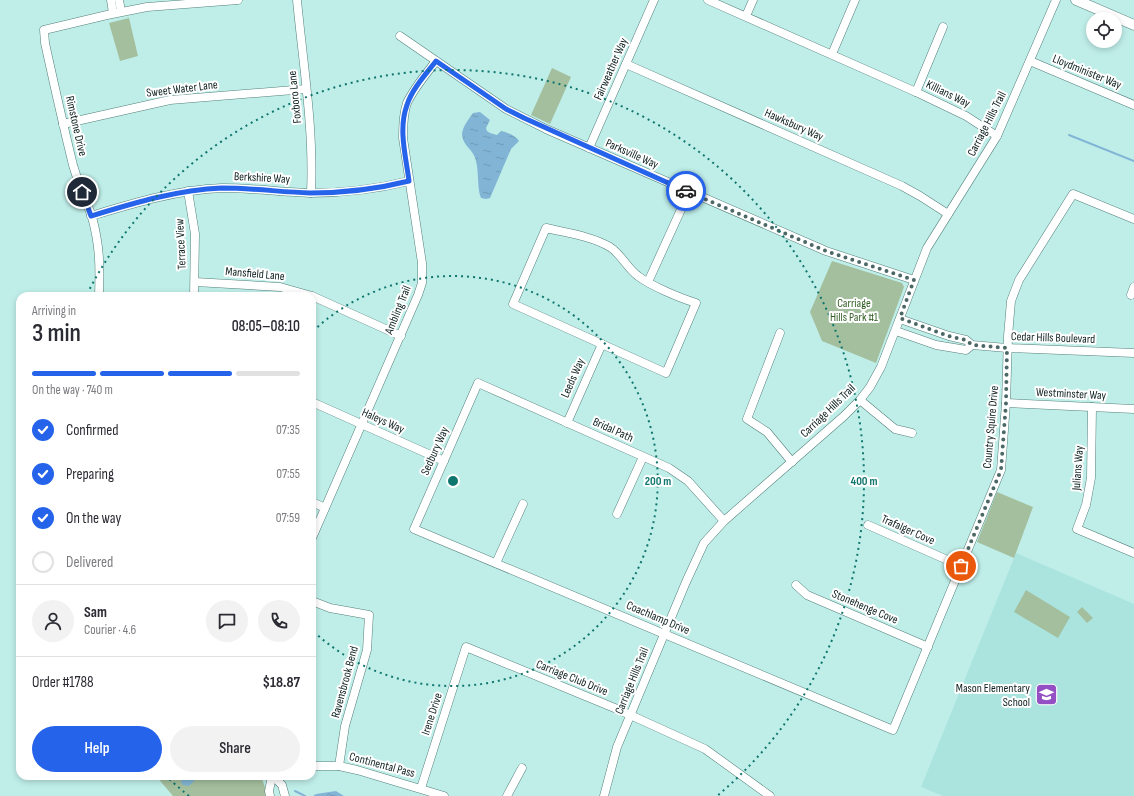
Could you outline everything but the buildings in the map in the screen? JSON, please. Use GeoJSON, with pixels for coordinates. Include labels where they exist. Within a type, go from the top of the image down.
{"type":"FeatureCollection","features":[{"type":"Feature","properties":{"kind":"main road"},"geometry":{"type":"LineString","coordinates":[[1076,0],[1134,25]]}},
{"type":"Feature","properties":{"kind":"street"},"geometry":{"type":"LineString","coordinates":[[111,0],[117,12]]}},
{"type":"Feature","properties":{"kind":"street"},"geometry":{"type":"LineString","coordinates":[[117,12],[119,0]]}},
{"type":"Feature","properties":{"kind":"street"},"geometry":{"type":"LineString","coordinates":[[117,12],[171,5],[238,0]]}},
{"type":"Feature","properties":{"kind":"street","name":"Foxboro Lane"},"geometry":{"type":"LineString","coordinates":[[297,0],[310,125],[312,160],[311,193]]}},
{"type":"Feature","properties":{"kind":"street","name":"Fairweather Way"},"geometry":{"type":"LineString","coordinates":[[589,148],[654,0]]}},
{"type":"Feature","properties":{"kind":"street","name":"Killians Way"},"geometry":{"type":"LineString","coordinates":[[708,0],[908,88],[966,116],[997,136]]}},
{"type":"Feature","properties":{"kind":"street"},"geometry":{"type":"LineString","coordinates":[[741,14],[753,0]]}},
{"type":"Feature","properties":{"kind":"street"},"geometry":{"type":"LineString","coordinates":[[827,52],[855,0]]}},
{"type":"Feature","properties":{"kind":"street","name":"Carriage Hills Trail"},"geometry":{"type":"LineString","coordinates":[[605,796],[617,747],[686,582],[704,543],[724,521],[844,416],[860,400],[870,386],[881,367],[927,248],[997,136],[1056,0]]}},
{"type":"Feature","properties":{"kind":"street","name":"Rimstone Drive"},"geometry":{"type":"LineString","coordinates":[[99,292],[100,258],[98,244],[91,216],[74,168],[45,43],[44,30],[117,12]]}},
{"type":"Feature","properties":{"kind":"street"},"geometry":{"type":"LineString","coordinates":[[916,92],[943,27]]}},
{"type":"Feature","properties":{"kind":"street","name":"Parksville Way"},"geometry":{"type":"LineString","coordinates":[[400,36],[506,109],[546,129],[826,251],[914,280]]}},
{"type":"Feature","properties":{"kind":"street","name":"Ambling Trail"},"geometry":{"type":"LineString","coordinates":[[316,529],[401,336],[422,283],[422,263],[403,138],[403,124],[407,104],[436,61]]}},
{"type":"Feature","properties":{"kind":"street","name":"Lloydminister Way"},"geometry":{"type":"LineString","coordinates":[[1030,61],[1134,105]]}},
{"type":"Feature","properties":{"kind":"street","name":"Hawksbury Way"},"geometry":{"type":"LineString","coordinates":[[626,64],[902,186],[948,214]]}},
{"type":"Feature","properties":{"kind":"street","name":"Sweet Water Lane"},"geometry":{"type":"LineString","coordinates":[[63,124],[170,100],[306,89]]}},
{"type":"Feature","properties":{"kind":"street","name":"Berkshire Way"},"geometry":{"type":"LineString","coordinates":[[91,216],[138,202],[188,191],[223,188],[311,193],[347,192],[385,187],[409,181]]}},
{"type":"Feature","properties":{"kind":"street","name":"Terrace View"},"geometry":{"type":"LineString","coordinates":[[188,191],[195,234],[194,292]]}},
{"type":"Feature","properties":{"kind":"street"},"geometry":{"type":"LineString","coordinates":[[648,282],[689,192]]}},
{"type":"Feature","properties":{"kind":"street","name":"Country Squire Drive"},"geometry":{"type":"LineString","coordinates":[[893,730],[1001,470],[1006,403],[1007,348],[1011,301],[1019,280],[1073,194],[1134,219]]}},
{"type":"Feature","properties":{"kind":"street"},"geometry":{"type":"LineString","coordinates":[[546,228],[591,239],[610,248],[619,255],[638,275],[648,282],[683,299],[696,303],[666,373],[602,344],[513,304],[546,228]]}},
{"type":"Feature","properties":{"kind":"street","name":"Mansfield Lane"},"geometry":{"type":"LineString","coordinates":[[195,282],[280,287],[298,292]]}},
{"type":"Feature","properties":{"kind":"street","name":"Mansfield Lane"},"geometry":{"type":"LineString","coordinates":[[316,298],[401,336]]}},
{"type":"Feature","properties":{"kind":"street","name":"Cedar Hills Boulevard"},"geometry":{"type":"LineString","coordinates":[[900,318],[948,336],[966,340],[972,345],[1007,348],[1134,353]]}},
{"type":"Feature","properties":{"kind":"street","name":"Cedar Hills Boulevard"},"geometry":{"type":"LineString","coordinates":[[896,330],[947,347],[966,350],[972,345]]}},
{"type":"Feature","properties":{"kind":"street"},"geometry":{"type":"LineString","coordinates":[[780,333],[747,419],[767,432],[792,462]]}},
{"type":"Feature","properties":{"kind":"street","name":"Leeds Way"},"geometry":{"type":"LineString","coordinates":[[567,423],[602,344]]}},
{"type":"Feature","properties":{"kind":"street","name":"Bridal Path"},"geometry":{"type":"LineString","coordinates":[[478,383],[669,468],[688,481],[724,521]]}},
{"type":"Feature","properties":{"kind":"street","name":"Sedbury Way"},"geometry":{"type":"LineString","coordinates":[[414,529],[478,383]]}},
{"type":"Feature","properties":{"kind":"street"},"geometry":{"type":"LineString","coordinates":[[860,400],[895,429],[912,433]]}},
{"type":"Feature","properties":{"kind":"street","name":"Westminster Way"},"geometry":{"type":"LineString","coordinates":[[1006,403],[1134,409]]}},
{"type":"Feature","properties":{"kind":"street","name":"Haleys Way"},"geometry":{"type":"LineString","coordinates":[[316,404],[444,461]]}},
{"type":"Feature","properties":{"kind":"street","name":"Julians Way"},"geometry":{"type":"LineString","coordinates":[[1092,407],[1091,478],[1086,505],[1077,529],[1134,553]]}},
{"type":"Feature","properties":{"kind":"street"},"geometry":{"type":"LineString","coordinates":[[617,514],[643,457]]}},
{"type":"Feature","properties":{"kind":"street"},"geometry":{"type":"LineString","coordinates":[[316,504],[325,508]]}},
{"type":"Feature","properties":{"kind":"street"},"geometry":{"type":"LineString","coordinates":[[496,563],[523,504]]}},
{"type":"Feature","properties":{"kind":"street","name":"Trafalger Cove"},"geometry":{"type":"LineString","coordinates":[[868,525],[961,566]]}},
{"type":"Feature","properties":{"kind":"street","name":"Coachlamp Drive"},"geometry":{"type":"LineString","coordinates":[[414,529],[893,730]]}},
{"type":"Feature","properties":{"kind":"street","name":"Stonehenge Cove"},"geometry":{"type":"LineString","coordinates":[[796,585],[807,595],[928,647]]}},
{"type":"Feature","properties":{"kind":"street","name":"Ravensbrook Bend"},"geometry":{"type":"LineString","coordinates":[[316,603],[330,608],[369,615],[367,650],[345,726],[339,766]]}},
{"type":"Feature","properties":{"kind":"street","name":"Carriage Club Drive"},"geometry":{"type":"LineString","coordinates":[[466,647],[631,716],[705,749],[770,796]]}},
{"type":"Feature","properties":{"kind":"street","name":"Irene Drive"},"geometry":{"type":"LineString","coordinates":[[421,788],[466,647]]}},
{"type":"Feature","properties":{"kind":"street","name":"Continental Pass"},"geometry":{"type":"LineString","coordinates":[[316,766],[339,766],[421,788],[444,796]]}},
{"type":"Feature","properties":{"kind":"street"},"geometry":{"type":"LineString","coordinates":[[507,796],[522,768]]}},
{"type":"Feature","properties":{"kind":"street"},"geometry":{"type":"LineString","coordinates":[[270,796],[269,791],[272,780]]}},
{"type":"Feature","properties":{"kind":"street"},"geometry":{"type":"LineString","coordinates":[[277,780],[282,785],[285,796]]}},
{"type":"Feature","properties":{"kind":"shaded area","name":"Mason Elementary School"},"geometry":{"type":"Polygon","coordinates":[[[1016,553],[1134,604],[1134,796],[943,796],[921,787],[1016,553]]]}},
{"type":"Feature","properties":{"kind":"green space"},"geometry":{"type":"Polygon","coordinates":[[[129,18],[138,56],[120,61],[109,23],[129,18]]]}},
{"type":"Feature","properties":{"kind":"green space"},"geometry":{"type":"Polygon","coordinates":[[[552,68],[571,77],[550,124],[531,115],[552,68]]]}},
{"type":"Feature","properties":{"kind":"green space","name":"Carriage Hills Park #1"},"geometry":{"type":"Polygon","coordinates":[[[832,261],[902,283],[904,287],[876,363],[822,341],[810,312],[832,261]]]}},
{"type":"Feature","properties":{"kind":"green space"},"geometry":{"type":"Polygon","coordinates":[[[997,492],[1033,507],[1014,558],[977,542],[997,492]]]}},
{"type":"Feature","properties":{"kind":"green space"},"geometry":{"type":"Polygon","coordinates":[[[1026,590],[1070,617],[1058,638],[1014,612],[1026,590]]]}},
{"type":"Feature","properties":{"kind":"green space"},"geometry":{"type":"Polygon","coordinates":[[[1082,607],[1093,618],[1087,623],[1077,612],[1082,607]]]}},
{"type":"Feature","properties":{"kind":"green space"},"geometry":{"type":"Polygon","coordinates":[[[159,780],[262,780],[268,796],[173,796],[159,780]]]}},
{"type":"Feature","properties":{"kind":"water"},"geometry":{"type":"Polygon","coordinates":[[[480,112],[490,120],[486,128],[487,131],[497,135],[501,131],[506,132],[514,136],[519,141],[511,149],[490,198],[486,199],[481,198],[475,157],[464,142],[462,135],[464,126],[473,113],[480,112]]]}},
{"type":"Feature","properties":{"kind":"water"},"geometry":{"type":"Polygon","coordinates":[[[182,780],[195,780],[189,786],[181,783],[182,780]]]}},
{"type":"Feature","properties":{"kind":"water"},"geometry":{"type":"Polygon","coordinates":[[[336,791],[344,796],[313,796],[316,794],[336,791]]]}},
{"type":"Feature","properties":{"kind":"waterway"},"geometry":{"type":"LineString","coordinates":[[1069,135],[1134,161]]}},
{"type":"Feature","properties":{"kind":"waterway"},"geometry":{"type":"LineString","coordinates":[[295,791],[305,796]]}},
{"type":"Feature","properties":{"kind":"way so far"},"geometry":{"type":"LineString","coordinates":[[686,191],[826,251],[914,280],[900,318],[948,336],[966,340],[972,345],[1007,348],[1006,403],[1001,470],[961,566]]}},
{"type":"Feature","properties":{"kind":"place","name":"Mason Elementary School"},"geometry":{"type":"Point","coordinates":[1046,695]}},
{"type":"Feature","properties":{"kind":"route"},"geometry":{"type":"LineString","coordinates":[[82,192],[91,216],[131,204],[188,191],[223,188],[311,193],[347,192],[385,187],[409,181],[403,138],[403,124],[407,104],[436,61],[506,109],[546,129],[686,191]]}}]}
